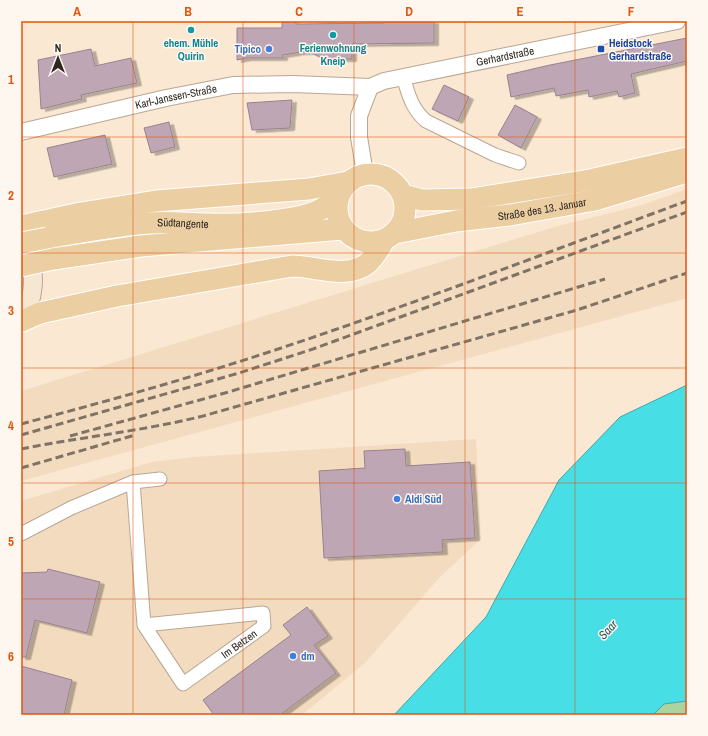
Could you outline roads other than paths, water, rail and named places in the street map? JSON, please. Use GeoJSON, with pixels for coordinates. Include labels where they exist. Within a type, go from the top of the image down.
{"type":"FeatureCollection","features":[{"type":"Feature","properties":{"kind":"main road","name":"Straße des 13. Januar"},"geometry":{"type":"LineString","coordinates":[[403,196],[422,200],[471,198],[590,180],[687,158]]}},
{"type":"Feature","properties":{"kind":"main road","name":"Straße des 13. Januar"},"geometry":{"type":"LineString","coordinates":[[389,237],[456,221],[510,215],[595,200],[687,172]]}},
{"type":"Feature","properties":{"kind":"main road"},"geometry":{"type":"LineString","coordinates":[[21,226],[81,213],[156,201],[309,189],[351,184],[375,174],[390,179],[396,185],[403,196],[405,213],[400,226],[367,263],[352,271],[292,266],[117,296],[40,313],[21,322]]}},
{"type":"Feature","properties":{"kind":"main road"},"geometry":{"type":"LineString","coordinates":[[351,184],[337,202],[337,216],[343,229],[352,237],[362,242],[372,243],[389,237]]}},
{"type":"Feature","properties":{"kind":"main road","name":"Südtangente"},"geometry":{"type":"LineString","coordinates":[[21,243],[106,228],[152,222],[210,224],[290,219],[310,214],[325,207],[351,184]]}},
{"type":"Feature","properties":{"kind":"main road","name":"Südtangente"},"geometry":{"type":"LineString","coordinates":[[21,266],[53,259],[141,246],[343,229]]}},
{"type":"Feature","properties":{"kind":"main road"},"geometry":{"type":"LineString","coordinates":[[21,240],[30,259],[33,278],[30,302],[21,322]]}},
{"type":"Feature","properties":{"kind":"street","name":"Gerhardstraße"},"geometry":{"type":"LineString","coordinates":[[333,85],[370,87],[384,81],[677,21]]}},
{"type":"Feature","properties":{"kind":"street"},"geometry":{"type":"LineString","coordinates":[[403,77],[416,113],[426,121],[495,155],[519,163]]}},
{"type":"Feature","properties":{"kind":"street","name":"Karl-Janssen-Straße"},"geometry":{"type":"LineString","coordinates":[[21,132],[166,98],[233,85],[333,85]]}},
{"type":"Feature","properties":{"kind":"street"},"geometry":{"type":"LineString","coordinates":[[351,184],[359,137],[359,116],[370,87]]}},
{"type":"Feature","properties":{"kind":"street"},"geometry":{"type":"LineString","coordinates":[[21,534],[71,508],[133,482],[160,479]]}},
{"type":"Feature","properties":{"kind":"street","name":"Im Betzen"},"geometry":{"type":"LineString","coordinates":[[133,482],[144,625],[183,684],[264,626],[263,614],[144,625]]}},
{"type":"Feature","properties":{"kind":"water","name":"Saar"},"geometry":{"type":"Polygon","coordinates":[[[687,385],[687,701],[664,704],[653,715],[394,715],[486,617],[559,480],[620,417],[687,385]]]}},
{"type":"Feature","properties":{"kind":"railway"},"geometry":{"type":"LineString","coordinates":[[21,424],[145,390],[269,352],[426,297],[687,201]]}},
{"type":"Feature","properties":{"kind":"railway"},"geometry":{"type":"LineString","coordinates":[[21,435],[239,373],[313,349],[687,212]]}},
{"type":"Feature","properties":{"kind":"railway"},"geometry":{"type":"LineString","coordinates":[[21,449],[158,426],[203,416],[577,310],[687,273]]}},
{"type":"Feature","properties":{"kind":"railway"},"geometry":{"type":"LineString","coordinates":[[70,436],[225,393],[605,279]]}},
{"type":"Feature","properties":{"kind":"railway"},"geometry":{"type":"LineString","coordinates":[[21,468],[135,435]]}},
{"type":"Feature","properties":{"kind":"place","name":"ehem. Mühle Quirin"},"geometry":{"type":"Point","coordinates":[191,30]}},
{"type":"Feature","properties":{"kind":"place","name":"Ferienwohnung Kneip"},"geometry":{"type":"Point","coordinates":[333,35]}},
{"type":"Feature","properties":{"kind":"place","name":"Tipico"},"geometry":{"type":"Point","coordinates":[269,49]}},
{"type":"Feature","properties":{"kind":"place","name":"Heidstock Gerhardstraße"},"geometry":{"type":"Point","coordinates":[601,49]}},
{"type":"Feature","properties":{"kind":"place","name":"Aldi Süd"},"geometry":{"type":"Point","coordinates":[397,499]}},
{"type":"Feature","properties":{"kind":"place","name":"dm"},"geometry":{"type":"Point","coordinates":[293,656]}}]}
